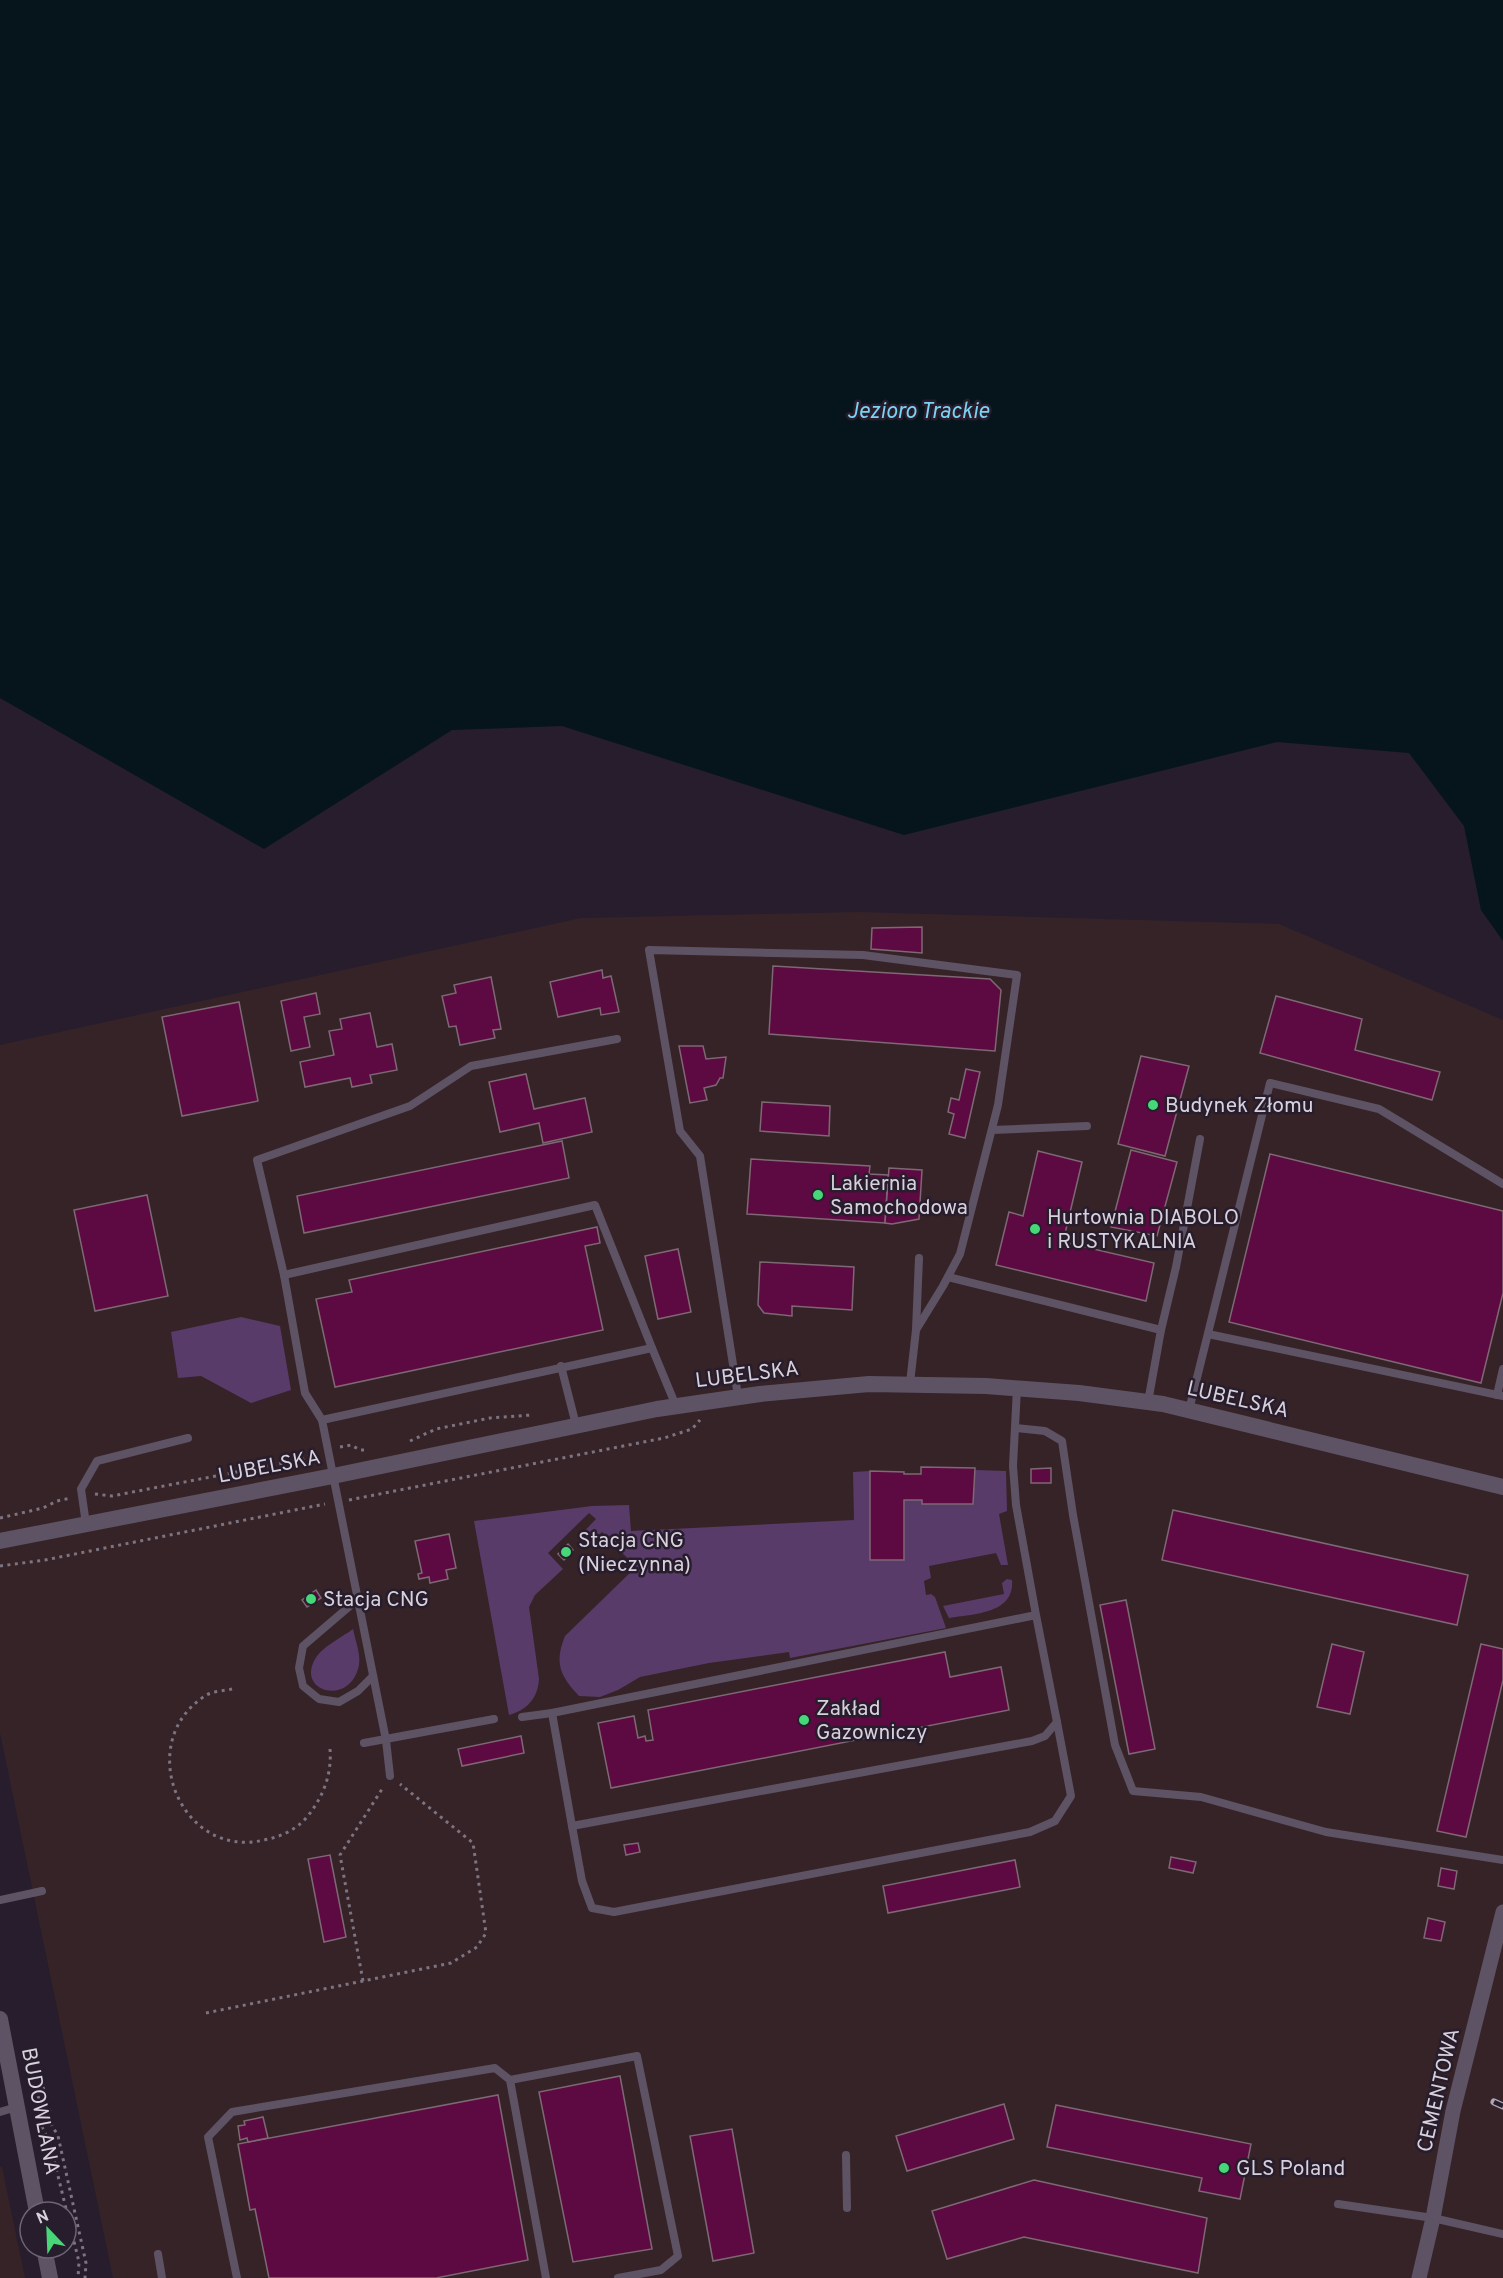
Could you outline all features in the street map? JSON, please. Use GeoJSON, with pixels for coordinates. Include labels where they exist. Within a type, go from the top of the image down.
{"type":"FeatureCollection","features":[{"type":"Feature","properties":{"kind":"street","name":"LUBELSKA"},"geometry":{"type":"LineString","coordinates":[[0,1541],[701,1401],[814,1388],[910,1383],[1017,1388],[1148,1402],[1503,1487]]}},
{"type":"Feature","properties":{"kind":"street","name":"CEMENTOWA"},"geometry":{"type":"LineString","coordinates":[[1419,2278],[1453,2111],[1503,1912]]}},
{"type":"Feature","properties":{"kind":"street","name":"BUDOWLANA"},"geometry":{"type":"LineString","coordinates":[[1,2028],[35,2200]]}},
{"type":"Feature","properties":{"kind":"street"},"geometry":{"type":"LineString","coordinates":[[46,2260],[50,2278]]}},
{"type":"Feature","properties":{"kind":"lane"},"geometry":{"type":"LineString","coordinates":[[738,1396],[700,1156],[680,1131],[649,950],[863,955],[1017,975],[998,1105],[960,1254],[916,1330]]}},
{"type":"Feature","properties":{"kind":"lane"},"geometry":{"type":"LineString","coordinates":[[390,1776],[386,1740],[322,1420],[305,1393],[284,1275],[257,1160],[410,1106],[471,1066],[617,1039]]}},
{"type":"Feature","properties":{"kind":"lane"},"geometry":{"type":"LineString","coordinates":[[1189,1410],[1270,1083],[1379,1109],[1503,1184]]}},
{"type":"Feature","properties":{"kind":"lane"},"geometry":{"type":"LineString","coordinates":[[992,1130],[1087,1126]]}},
{"type":"Feature","properties":{"kind":"lane"},"geometry":{"type":"LineString","coordinates":[[1148,1402],[1200,1139]]}},
{"type":"Feature","properties":{"kind":"lane"},"geometry":{"type":"LineString","coordinates":[[284,1275],[595,1205],[676,1406]]}},
{"type":"Feature","properties":{"kind":"lane"},"geometry":{"type":"LineString","coordinates":[[910,1383],[916,1330],[919,1258]]}},
{"type":"Feature","properties":{"kind":"lane"},"geometry":{"type":"LineString","coordinates":[[948,1277],[1161,1330]]}},
{"type":"Feature","properties":{"kind":"lane"},"geometry":{"type":"LineString","coordinates":[[1208,1334],[1500,1396],[1503,1369]]}},
{"type":"Feature","properties":{"kind":"lane"},"geometry":{"type":"LineString","coordinates":[[322,1420],[561,1366],[652,1348]]}},
{"type":"Feature","properties":{"kind":"lane"},"geometry":{"type":"LineString","coordinates":[[561,1366],[576,1425]]}},
{"type":"Feature","properties":{"kind":"lane"},"geometry":{"type":"LineString","coordinates":[[552,1713],[582,1881],[592,1908],[614,1912],[1030,1832],[1055,1821],[1071,1796],[1016,1505],[1013,1466],[1017,1388]]}},
{"type":"Feature","properties":{"kind":"lane"},"geometry":{"type":"LineString","coordinates":[[1015,1428],[1045,1431],[1062,1441],[1073,1515],[1115,1745],[1133,1791],[1200,1797],[1326,1832],[1503,1860]]}},
{"type":"Feature","properties":{"kind":"lane"},"geometry":{"type":"LineString","coordinates":[[86,1524],[81,1489],[97,1461],[188,1438]]}},
{"type":"Feature","properties":{"kind":"lane"},"geometry":{"type":"LineString","coordinates":[[358,1599],[303,1646],[299,1668],[303,1686],[319,1699],[329,1701],[339,1702],[358,1691],[373,1676]]}},
{"type":"Feature","properties":{"kind":"lane"},"geometry":{"type":"LineString","coordinates":[[522,1717],[552,1713],[1036,1615]]}},
{"type":"Feature","properties":{"kind":"lane"},"geometry":{"type":"LineString","coordinates":[[364,1743],[494,1719]]}},
{"type":"Feature","properties":{"kind":"lane"},"geometry":{"type":"LineString","coordinates":[[572,1826],[1032,1741],[1045,1736],[1057,1722]]}},
{"type":"Feature","properties":{"kind":"lane"},"geometry":{"type":"LineString","coordinates":[[0,1900],[42,1891]]}},
{"type":"Feature","properties":{"kind":"lane"},"geometry":{"type":"LineString","coordinates":[[510,2079],[637,2056],[678,2256],[661,2270],[618,2278]]}},
{"type":"Feature","properties":{"kind":"lane"},"geometry":{"type":"LineString","coordinates":[[237,2278],[208,2137],[232,2112],[495,2068],[510,2079],[546,2278]]}},
{"type":"Feature","properties":{"kind":"lane"},"geometry":{"type":"LineString","coordinates":[[0,2112],[17,2107]]}},
{"type":"Feature","properties":{"kind":"lane"},"geometry":{"type":"LineString","coordinates":[[846,2155],[847,2208]]}},
{"type":"Feature","properties":{"kind":"lane"},"geometry":{"type":"LineString","coordinates":[[1338,2204],[1433,2218],[1503,2234]]}},
{"type":"Feature","properties":{"kind":"lane"},"geometry":{"type":"LineString","coordinates":[[158,2254],[162,2278]]}},
{"type":"Feature","properties":{"kind":"path"},"geometry":{"type":"LineString","coordinates":[[0,1566],[57,1558],[664,1438],[692,1430],[704,1415],[701,1401]]}},
{"type":"Feature","properties":{"kind":"path"},"geometry":{"type":"LineString","coordinates":[[405,1443],[436,1429],[490,1418],[537,1414]]}},
{"type":"Feature","properties":{"kind":"path"},"geometry":{"type":"LineString","coordinates":[[0,1518],[43,1508],[57,1501],[99,1493],[112,1496],[304,1459],[312,1453],[351,1445],[360,1450],[370,1449]]}},
{"type":"Feature","properties":{"kind":"path"},"geometry":{"type":"LineString","coordinates":[[232,1689],[207,1695],[187,1712],[174,1735],[169,1761],[173,1788],[185,1811],[204,1829],[228,1840],[254,1843],[279,1837],[302,1823],[318,1803],[328,1778],[330,1749]]}},
{"type":"Feature","properties":{"kind":"path"},"geometry":{"type":"LineString","coordinates":[[206,2013],[363,1981],[451,1963],[477,1947],[486,1933],[472,1842],[390,1776],[340,1855],[363,1981]]}},
{"type":"Feature","properties":{"kind":"path"},"geometry":{"type":"LineString","coordinates":[[43,2088],[51,2115],[41,2125],[50,2143],[79,2262],[78,2278]]}},
{"type":"Feature","properties":{"kind":"path"},"geometry":{"type":"LineString","coordinates":[[36,2089],[58,2136],[86,2263],[85,2278]]}},
{"type":"Feature","properties":{"kind":"shaded area"},"geometry":{"type":"Polygon","coordinates":[[[860,912],[1279,924],[1503,1020],[1503,2278],[113,2278],[0,1733],[0,1045],[581,918],[860,912]]]}},
{"type":"Feature","properties":{"kind":"shaded area"},"geometry":{"type":"Polygon","coordinates":[[[241,1317],[280,1326],[291,1390],[251,1403],[201,1376],[178,1378],[171,1332],[241,1317]]]}},
{"type":"Feature","properties":{"kind":"shaded area"},"geometry":{"type":"Polygon","coordinates":[[[975,1470],[1006,1471],[1007,1511],[999,1514],[1008,1565],[1001,1565],[996,1553],[929,1566],[931,1578],[924,1581],[926,1595],[931,1594],[935,1597],[946,1628],[790,1658],[789,1652],[709,1663],[640,1677],[600,1697],[579,1696],[567,1682],[560,1662],[562,1646],[565,1636],[636,1567],[602,1532],[586,1547],[578,1538],[596,1519],[589,1513],[548,1553],[563,1569],[535,1595],[529,1607],[538,1686],[534,1697],[526,1706],[509,1715],[474,1521],[592,1506],[629,1505],[631,1531],[854,1520],[853,1472],[870,1471],[870,1560],[903,1560],[904,1500],[922,1500],[923,1504],[973,1504],[975,1470]]]}},
{"type":"Feature","properties":{"kind":"shaded area"},"geometry":{"type":"Polygon","coordinates":[[[1007,1579],[1012,1580],[1011,1591],[1007,1600],[1000,1606],[980,1613],[949,1618],[943,1606],[1004,1594],[1002,1583],[1007,1579]]]}},
{"type":"Feature","properties":{"kind":"shaded area"},"geometry":{"type":"Polygon","coordinates":[[[353,1629],[359,1652],[359,1665],[354,1678],[346,1686],[337,1690],[319,1687],[313,1681],[311,1672],[314,1661],[326,1647],[353,1629]]]}},
{"type":"Feature","properties":{"kind":"shaded area"},"geometry":{"type":"Polygon","coordinates":[[[0,2167],[2,2167],[18,2244],[18,2260],[21,2260],[25,2278],[0,2278],[0,2167]]]}},
{"type":"Feature","properties":{"kind":"water","name":"Jezioro Trackie"},"geometry":{"type":"Polygon","coordinates":[[[0,0],[1503,0],[1503,941],[1481,910],[1464,826],[1409,753],[1277,742],[904,835],[562,726],[452,730],[264,849],[0,698],[0,0]]]}},
{"type":"Feature","properties":{"kind":"building"},"geometry":{"type":"Polygon","coordinates":[[[922,927],[922,953],[871,949],[872,928],[922,927]]]}},
{"type":"Feature","properties":{"kind":"building"},"geometry":{"type":"Polygon","coordinates":[[[773,966],[990,979],[1001,990],[995,1051],[769,1034],[773,966]]]}},
{"type":"Feature","properties":{"kind":"building"},"geometry":{"type":"Polygon","coordinates":[[[602,970],[603,978],[611,976],[619,1012],[601,1015],[600,1008],[558,1017],[550,982],[602,970]]]}},
{"type":"Feature","properties":{"kind":"building"},"geometry":{"type":"Polygon","coordinates":[[[491,977],[501,1029],[493,1030],[495,1038],[460,1045],[456,1026],[449,1027],[442,996],[456,993],[454,985],[491,977]]]}},
{"type":"Feature","properties":{"kind":"building"},"geometry":{"type":"Polygon","coordinates":[[[316,993],[320,1014],[304,1017],[310,1047],[291,1051],[281,1001],[316,993]]]}},
{"type":"Feature","properties":{"kind":"building"},"geometry":{"type":"Polygon","coordinates":[[[1276,996],[1362,1019],[1355,1050],[1440,1072],[1432,1100],[1260,1053],[1276,996]]]}},
{"type":"Feature","properties":{"kind":"building"},"geometry":{"type":"Polygon","coordinates":[[[239,1002],[258,1101],[182,1116],[162,1017],[239,1002]]]}},
{"type":"Feature","properties":{"kind":"building"},"geometry":{"type":"Polygon","coordinates":[[[370,1013],[377,1047],[392,1044],[397,1070],[370,1075],[372,1083],[352,1087],[350,1078],[305,1087],[300,1062],[334,1055],[329,1031],[342,1029],[340,1019],[370,1013]]]}},
{"type":"Feature","properties":{"kind":"building"},"geometry":{"type":"Polygon","coordinates":[[[679,1046],[703,1046],[706,1059],[726,1057],[723,1078],[720,1078],[716,1085],[704,1088],[707,1100],[690,1103],[679,1046]]]}},
{"type":"Feature","properties":{"kind":"building","name":"Budynek Złomu"},"geometry":{"type":"Polygon","coordinates":[[[1141,1056],[1189,1066],[1165,1156],[1118,1144],[1141,1056]]]}},
{"type":"Feature","properties":{"kind":"building"},"geometry":{"type":"Polygon","coordinates":[[[966,1069],[980,1072],[965,1138],[949,1134],[954,1114],[948,1112],[951,1098],[959,1100],[966,1069]]]}},
{"type":"Feature","properties":{"kind":"building"},"geometry":{"type":"Polygon","coordinates":[[[526,1074],[534,1109],[585,1098],[592,1132],[543,1143],[539,1123],[500,1132],[489,1082],[526,1074]]]}},
{"type":"Feature","properties":{"kind":"building"},"geometry":{"type":"Polygon","coordinates":[[[762,1102],[830,1106],[829,1136],[760,1131],[762,1102]]]}},
{"type":"Feature","properties":{"kind":"building"},"geometry":{"type":"Polygon","coordinates":[[[562,1141],[569,1178],[304,1233],[297,1196],[562,1141]]]}},
{"type":"Feature","properties":{"kind":"building"},"geometry":{"type":"Polygon","coordinates":[[[1131,1150],[1177,1162],[1157,1236],[1111,1227],[1131,1150]]]}},
{"type":"Feature","properties":{"kind":"building","name":"Hurtownia DIABOLO i RUSTYKALNIA"},"geometry":{"type":"Polygon","coordinates":[[[1038,1151],[1082,1162],[1063,1242],[1154,1263],[1146,1301],[996,1265],[1009,1212],[1023,1216],[1038,1151]]]}},
{"type":"Feature","properties":{"kind":"building"},"geometry":{"type":"Polygon","coordinates":[[[1270,1154],[1503,1211],[1503,1293],[1481,1383],[1229,1322],[1270,1154]]]}},
{"type":"Feature","properties":{"kind":"building","name":"Lakiernia Samochodowa"},"geometry":{"type":"Polygon","coordinates":[[[751,1159],[870,1166],[869,1174],[888,1175],[885,1223],[747,1214],[751,1159]]]}},
{"type":"Feature","properties":{"kind":"building"},"geometry":{"type":"Polygon","coordinates":[[[889,1168],[922,1170],[919,1219],[892,1224],[885,1223],[889,1168]]]}},
{"type":"Feature","properties":{"kind":"building"},"geometry":{"type":"Polygon","coordinates":[[[147,1195],[168,1296],[95,1311],[74,1210],[147,1195]]]}},
{"type":"Feature","properties":{"kind":"building"},"geometry":{"type":"Polygon","coordinates":[[[597,1227],[600,1243],[585,1246],[603,1330],[335,1387],[316,1299],[352,1292],[349,1280],[597,1227]]]}},
{"type":"Feature","properties":{"kind":"building"},"geometry":{"type":"Polygon","coordinates":[[[678,1249],[691,1312],[658,1319],[645,1256],[678,1249]]]}},
{"type":"Feature","properties":{"kind":"building"},"geometry":{"type":"Polygon","coordinates":[[[760,1262],[854,1267],[852,1310],[792,1306],[792,1316],[764,1313],[758,1305],[760,1262]]]}},
{"type":"Feature","properties":{"kind":"building"},"geometry":{"type":"Polygon","coordinates":[[[921,1467],[975,1468],[973,1504],[922,1504],[922,1500],[904,1500],[904,1560],[870,1560],[870,1471],[921,1474],[921,1467]]]}},
{"type":"Feature","properties":{"kind":"building"},"geometry":{"type":"Polygon","coordinates":[[[1051,1468],[1051,1483],[1031,1483],[1031,1469],[1051,1468]]]}},
{"type":"Feature","properties":{"kind":"building"},"geometry":{"type":"Polygon","coordinates":[[[1173,1510],[1468,1575],[1457,1625],[1162,1560],[1173,1510]]]}},
{"type":"Feature","properties":{"kind":"building"},"geometry":{"type":"Polygon","coordinates":[[[449,1534],[456,1568],[446,1570],[448,1579],[430,1583],[429,1577],[419,1579],[418,1574],[422,1573],[415,1541],[449,1534]]]}},
{"type":"Feature","properties":{"kind":"building","name":"Stacja CNG (Nieczynna)"},"geometry":{"type":"Polygon","coordinates":[[[568,1544],[573,1550],[564,1560],[558,1554],[568,1544]]]}},
{"type":"Feature","properties":{"kind":"building","name":"Stacja CNG"},"geometry":{"type":"Polygon","coordinates":[[[316,1590],[321,1598],[307,1607],[302,1600],[316,1590]]]}},
{"type":"Feature","properties":{"kind":"building"},"geometry":{"type":"Polygon","coordinates":[[[1126,1600],[1155,1749],[1129,1754],[1100,1605],[1126,1600]]]}},
{"type":"Feature","properties":{"kind":"building"},"geometry":{"type":"Polygon","coordinates":[[[1332,1644],[1364,1652],[1350,1714],[1317,1707],[1332,1644]]]}},
{"type":"Feature","properties":{"kind":"building"},"geometry":{"type":"Polygon","coordinates":[[[1481,1644],[1503,1649],[1503,1680],[1466,1837],[1437,1831],[1481,1644]]]}},
{"type":"Feature","properties":{"kind":"building","name":"Zakład Gazowniczy"},"geometry":{"type":"Polygon","coordinates":[[[945,1652],[950,1677],[1001,1667],[1009,1710],[611,1788],[598,1723],[634,1716],[638,1738],[645,1736],[646,1741],[653,1740],[648,1710],[945,1652]]]}},
{"type":"Feature","properties":{"kind":"building"},"geometry":{"type":"Polygon","coordinates":[[[521,1736],[524,1753],[462,1766],[458,1749],[521,1736]]]}},
{"type":"Feature","properties":{"kind":"building"},"geometry":{"type":"Polygon","coordinates":[[[638,1843],[640,1852],[626,1855],[624,1845],[638,1843]]]}},
{"type":"Feature","properties":{"kind":"building"},"geometry":{"type":"Polygon","coordinates":[[[330,1855],[346,1937],[324,1942],[308,1859],[330,1855]]]}},
{"type":"Feature","properties":{"kind":"building"},"geometry":{"type":"Polygon","coordinates":[[[1171,1857],[1196,1862],[1193,1873],[1169,1868],[1171,1857]]]}},
{"type":"Feature","properties":{"kind":"building"},"geometry":{"type":"Polygon","coordinates":[[[1015,1860],[1020,1887],[888,1913],[883,1886],[1015,1860]]]}},
{"type":"Feature","properties":{"kind":"building"},"geometry":{"type":"Polygon","coordinates":[[[1441,1868],[1457,1871],[1454,1889],[1438,1886],[1441,1868]]]}},
{"type":"Feature","properties":{"kind":"building"},"geometry":{"type":"Polygon","coordinates":[[[1428,1918],[1445,1922],[1441,1941],[1424,1938],[1428,1918]]]}},
{"type":"Feature","properties":{"kind":"building"},"geometry":{"type":"Polygon","coordinates":[[[620,2076],[652,2249],[573,2262],[539,2092],[620,2076]]]}},
{"type":"Feature","properties":{"kind":"building"},"geometry":{"type":"Polygon","coordinates":[[[498,2095],[528,2260],[436,2278],[269,2278],[255,2209],[250,2210],[238,2144],[498,2095]]]}},
{"type":"Feature","properties":{"kind":"building"},"geometry":{"type":"Polygon","coordinates":[[[1004,2104],[1014,2139],[907,2171],[896,2136],[1004,2104]]]}},
{"type":"Feature","properties":{"kind":"building"},"geometry":{"type":"Polygon","coordinates":[[[1056,2105],[1251,2144],[1240,2199],[1199,2191],[1202,2178],[1047,2147],[1056,2105]]]}},
{"type":"Feature","properties":{"kind":"building"},"geometry":{"type":"Polygon","coordinates":[[[263,2117],[268,2138],[248,2142],[247,2138],[240,2140],[238,2126],[245,2125],[244,2121],[263,2117]]]}},
{"type":"Feature","properties":{"kind":"building"},"geometry":{"type":"Polygon","coordinates":[[[732,2129],[754,2253],[713,2261],[690,2136],[732,2129]]]}},
{"type":"Feature","properties":{"kind":"building"},"geometry":{"type":"Polygon","coordinates":[[[1034,2180],[1207,2218],[1198,2273],[1024,2237],[947,2259],[932,2211],[1034,2180]]]}},
{"type":"Feature","properties":{"kind":"railway"},"geometry":{"type":"LineString","coordinates":[[1494,2102],[1503,2106]]}},
{"type":"Feature","properties":{"kind":"place","name":"Budynek Złomu"},"geometry":{"type":"Point","coordinates":[1153,1105]}},
{"type":"Feature","properties":{"kind":"place","name":"Lakiernia Samochodowa"},"geometry":{"type":"Point","coordinates":[818,1195]}},
{"type":"Feature","properties":{"kind":"place","name":"Hurtownia DIABOLO i RUSTYKALNIA"},"geometry":{"type":"Point","coordinates":[1035,1229]}},
{"type":"Feature","properties":{"kind":"place","name":"Stacja CNG (Nieczynna)"},"geometry":{"type":"Point","coordinates":[566,1552]}},
{"type":"Feature","properties":{"kind":"place","name":"Stacja CNG"},"geometry":{"type":"Point","coordinates":[311,1599]}},
{"type":"Feature","properties":{"kind":"place","name":"Zakład Gazowniczy"},"geometry":{"type":"Point","coordinates":[804,1720]}},
{"type":"Feature","properties":{"kind":"place","name":"GLS Poland"},"geometry":{"type":"Point","coordinates":[1224,2168]}}]}
